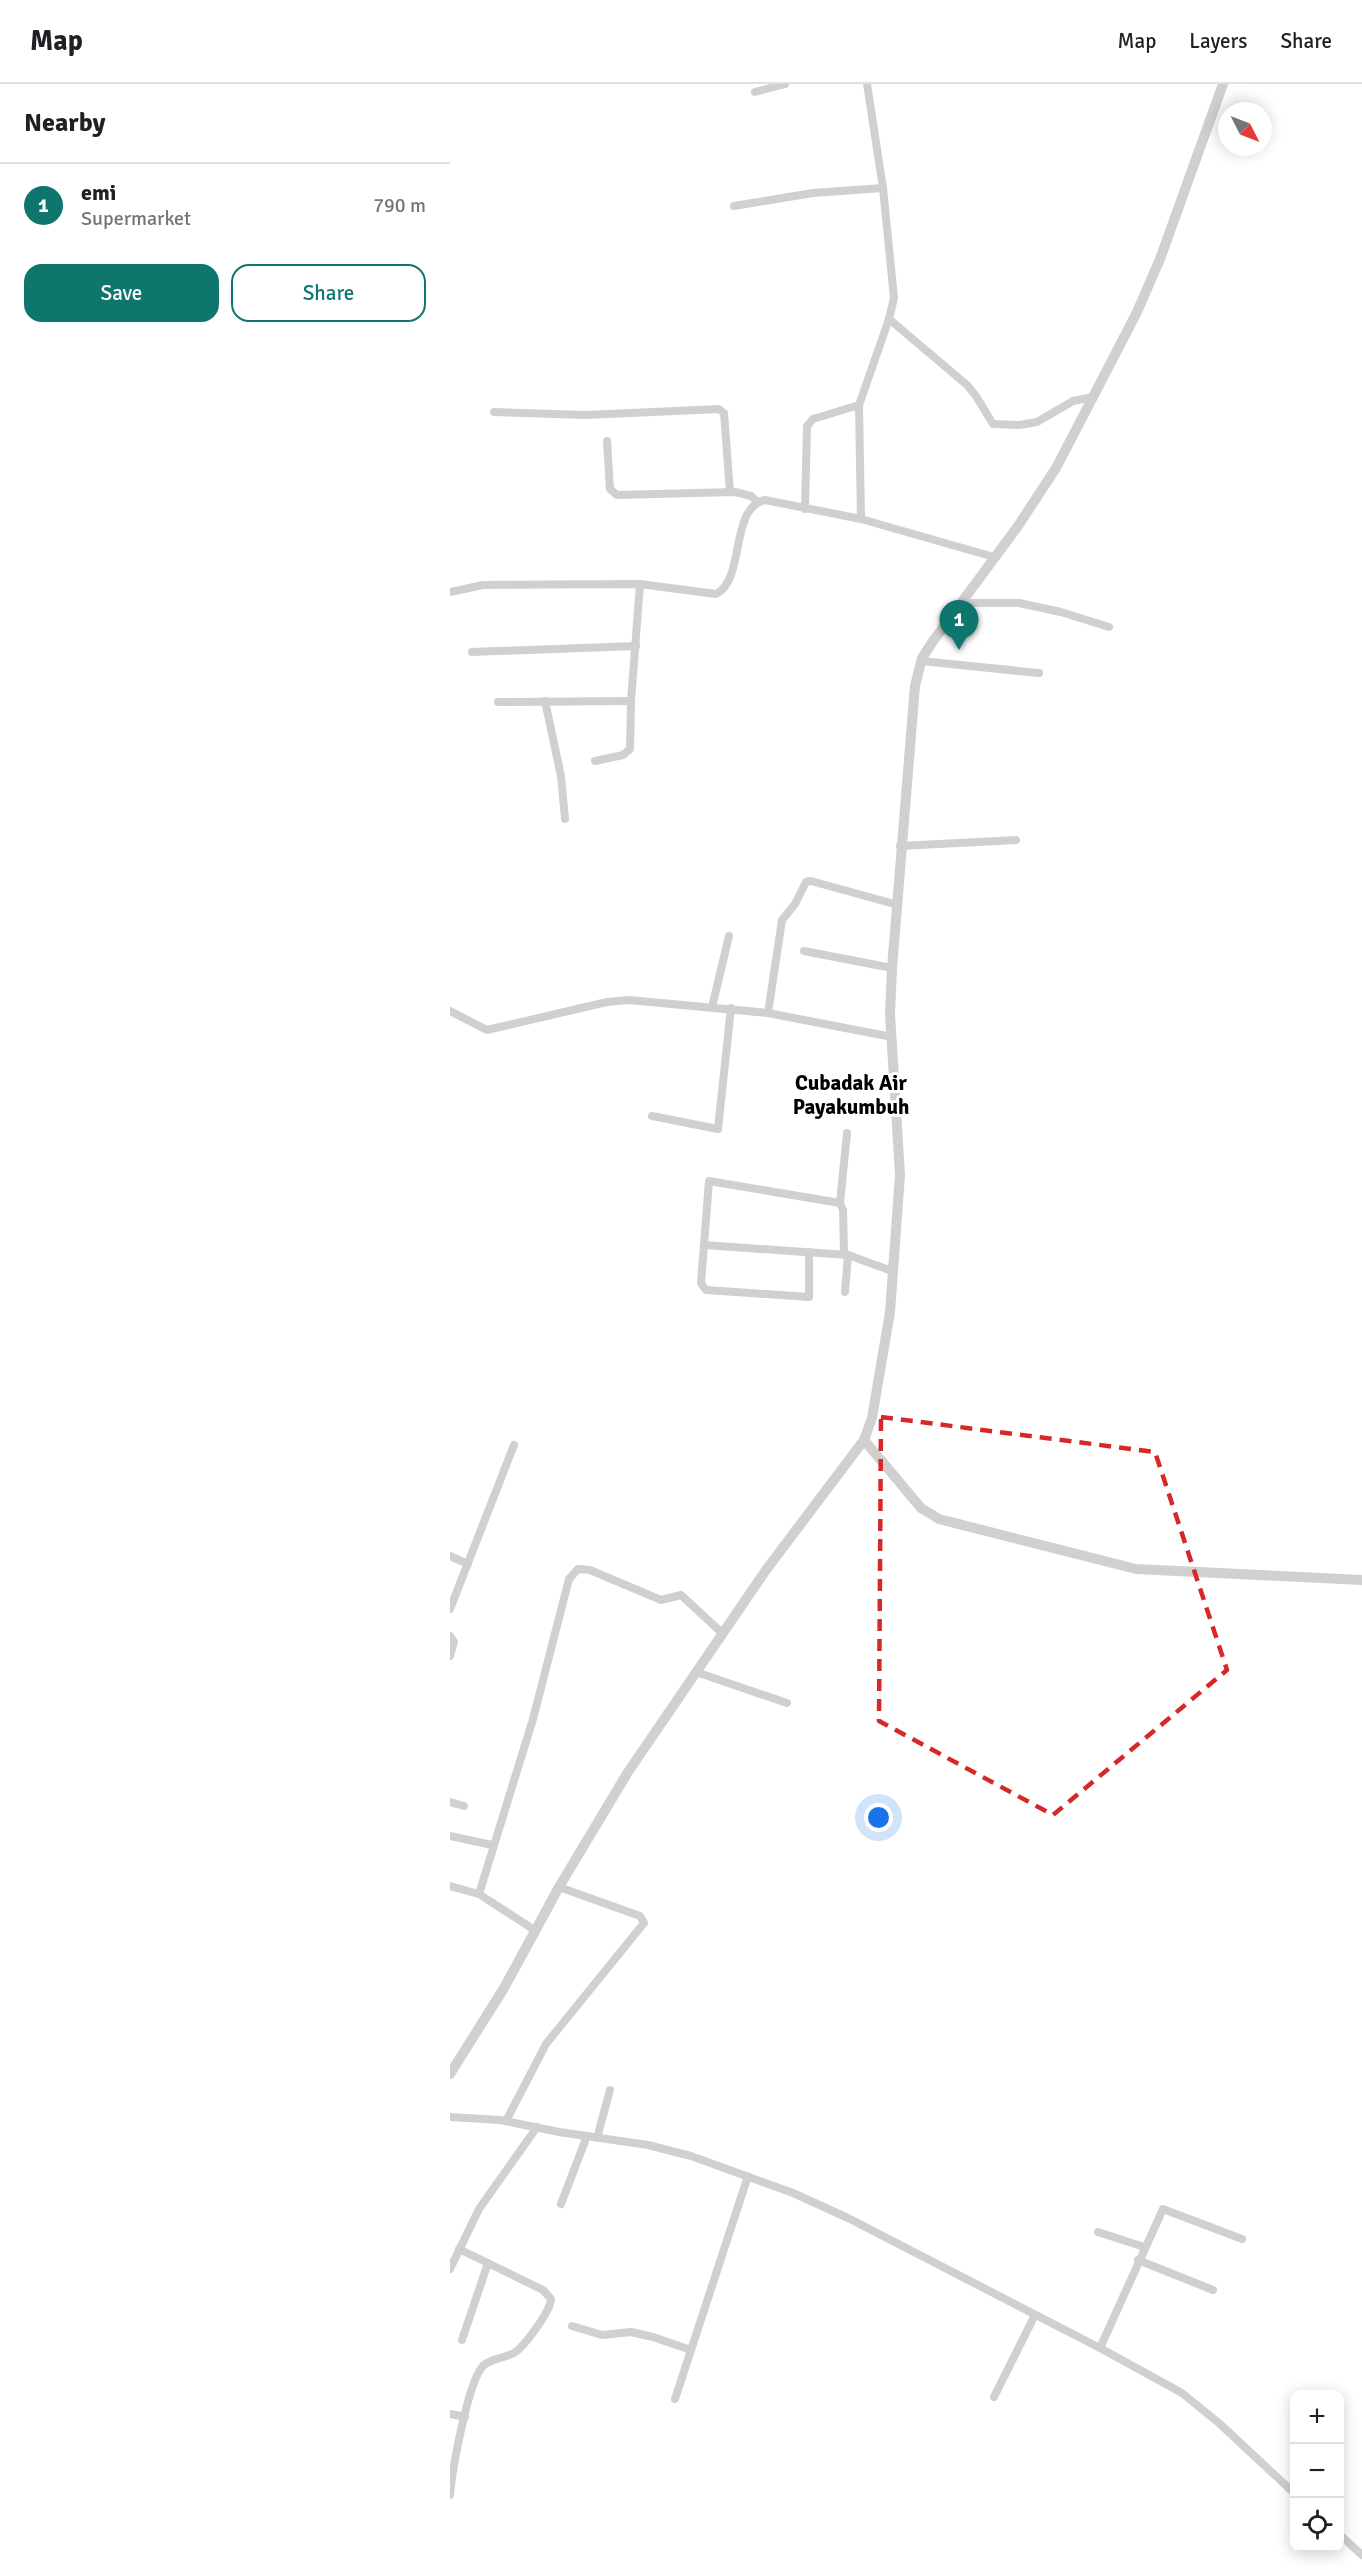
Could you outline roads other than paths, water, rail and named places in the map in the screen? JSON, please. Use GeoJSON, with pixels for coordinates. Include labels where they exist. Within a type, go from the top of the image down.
{"type":"FeatureCollection","features":[{"type":"Feature","properties":{"kind":"street"},"geometry":{"type":"LineString","coordinates":[[755,92],[785,84]]}},
{"type":"Feature","properties":{"kind":"street"},"geometry":{"type":"LineString","coordinates":[[861,519],[859,405],[894,298],[883,188],[867,84]]}},
{"type":"Feature","properties":{"kind":"street"},"geometry":{"type":"LineString","coordinates":[[450,2074],[628,1772],[722,1633],[836,1474],[864,1440],[872,1418],[890,1312],[900,1175],[890,1014],[892,968],[898,905],[900,846],[915,686],[921,661],[933,640],[1018,526],[1056,468],[1137,312],[1160,258],[1223,84]]}},
{"type":"Feature","properties":{"kind":"street"},"geometry":{"type":"LineString","coordinates":[[734,206],[813,193],[883,188]]}},
{"type":"Feature","properties":{"kind":"street"},"geometry":{"type":"LineString","coordinates":[[889,319],[967,385],[993,424],[1019,425],[1037,422],[1073,401],[1093,397]]}},
{"type":"Feature","properties":{"kind":"street"},"geometry":{"type":"LineString","coordinates":[[805,509],[808,423],[813,419],[859,405]]}},
{"type":"Feature","properties":{"kind":"street"},"geometry":{"type":"LineString","coordinates":[[494,412],[586,415],[719,409],[724,413],[730,492]]}},
{"type":"Feature","properties":{"kind":"street"},"geometry":{"type":"LineString","coordinates":[[607,441],[610,489],[617,495],[730,492],[744,494],[758,502],[774,501],[861,519],[994,557]]}},
{"type":"Feature","properties":{"kind":"street"},"geometry":{"type":"LineString","coordinates":[[450,592],[483,585],[640,584],[712,594],[722,591],[729,580],[747,514],[758,502]]}},
{"type":"Feature","properties":{"kind":"street"},"geometry":{"type":"LineString","coordinates":[[595,761],[623,755],[629,751],[640,584]]}},
{"type":"Feature","properties":{"kind":"street"},"geometry":{"type":"LineString","coordinates":[[960,603],[1018,603],[1061,612],[1109,627]]}},
{"type":"Feature","properties":{"kind":"street"},"geometry":{"type":"LineString","coordinates":[[472,652],[636,646]]}},
{"type":"Feature","properties":{"kind":"street"},"geometry":{"type":"LineString","coordinates":[[921,661],[1038,673]]}},
{"type":"Feature","properties":{"kind":"street"},"geometry":{"type":"LineString","coordinates":[[498,702],[631,701]]}},
{"type":"Feature","properties":{"kind":"street"},"geometry":{"type":"LineString","coordinates":[[545,702],[561,776],[565,819]]}},
{"type":"Feature","properties":{"kind":"street"},"geometry":{"type":"LineString","coordinates":[[900,846],[1016,840]]}},
{"type":"Feature","properties":{"kind":"street"},"geometry":{"type":"LineString","coordinates":[[768,1013],[782,920],[793,907],[806,882],[811,881],[898,905]]}},
{"type":"Feature","properties":{"kind":"street"},"geometry":{"type":"LineString","coordinates":[[712,1007],[729,936]]}},
{"type":"Feature","properties":{"kind":"street"},"geometry":{"type":"LineString","coordinates":[[804,951],[892,968]]}},
{"type":"Feature","properties":{"kind":"street"},"geometry":{"type":"LineString","coordinates":[[450,1011],[487,1030],[619,1001],[731,1008],[892,1037]]}},
{"type":"Feature","properties":{"kind":"street"},"geometry":{"type":"LineString","coordinates":[[652,1116],[718,1129],[731,1008]]}},
{"type":"Feature","properties":{"kind":"street"},"geometry":{"type":"LineString","coordinates":[[845,1292],[846,1255],[843,1210],[840,1203],[847,1134]]}},
{"type":"Feature","properties":{"kind":"street"},"geometry":{"type":"LineString","coordinates":[[809,1252],[809,1297],[706,1290],[701,1283],[709,1181],[840,1203]]}},
{"type":"Feature","properties":{"kind":"street"},"geometry":{"type":"LineString","coordinates":[[704,1245],[846,1255],[892,1271]]}},
{"type":"Feature","properties":{"kind":"street"},"geometry":{"type":"LineString","coordinates":[[864,1440],[921,1508],[939,1518],[1132,1568],[1362,1580]]}},
{"type":"Feature","properties":{"kind":"street"},"geometry":{"type":"LineString","coordinates":[[450,1609],[514,1445]]}},
{"type":"Feature","properties":{"kind":"street"},"geometry":{"type":"LineString","coordinates":[[450,1556],[468,1564]]}},
{"type":"Feature","properties":{"kind":"street"},"geometry":{"type":"LineString","coordinates":[[479,1894],[492,1845],[533,1719],[569,1580],[573,1573],[578,1569],[590,1569],[661,1600],[681,1595],[722,1633]]}},
{"type":"Feature","properties":{"kind":"street"},"geometry":{"type":"LineString","coordinates":[[450,1636],[454,1642],[450,1656]]}},
{"type":"Feature","properties":{"kind":"street"},"geometry":{"type":"LineString","coordinates":[[696,1671],[787,1703]]}},
{"type":"Feature","properties":{"kind":"street"},"geometry":{"type":"LineString","coordinates":[[450,1802],[464,1806]]}},
{"type":"Feature","properties":{"kind":"street"},"geometry":{"type":"LineString","coordinates":[[450,1836],[492,1845]]}},
{"type":"Feature","properties":{"kind":"street"},"geometry":{"type":"LineString","coordinates":[[450,1886],[479,1894],[536,1931]]}},
{"type":"Feature","properties":{"kind":"street"},"geometry":{"type":"LineString","coordinates":[[506,2121],[546,2044],[644,1923],[640,1916],[559,1887]]}},
{"type":"Feature","properties":{"kind":"street"},"geometry":{"type":"LineString","coordinates":[[597,2138],[610,2090]]}},
{"type":"Feature","properties":{"kind":"street"},"geometry":{"type":"LineString","coordinates":[[450,2117],[506,2121],[648,2145],[691,2156],[793,2193],[848,2218],[1100,2348],[1182,2393],[1220,2424],[1290,2489]]}},
{"type":"Feature","properties":{"kind":"street"},"geometry":{"type":"LineString","coordinates":[[450,2269],[479,2209],[537,2127]]}},
{"type":"Feature","properties":{"kind":"street"},"geometry":{"type":"LineString","coordinates":[[561,2204],[587,2136]]}},
{"type":"Feature","properties":{"kind":"street"},"geometry":{"type":"LineString","coordinates":[[675,2399],[748,2176]]}},
{"type":"Feature","properties":{"kind":"street"},"geometry":{"type":"LineString","coordinates":[[1100,2348],[1163,2209],[1242,2239]]}},
{"type":"Feature","properties":{"kind":"street"},"geometry":{"type":"LineString","coordinates":[[1098,2232],[1144,2247]]}},
{"type":"Feature","properties":{"kind":"street"},"geometry":{"type":"LineString","coordinates":[[450,2495],[453,2468],[465,2417],[480,2369],[488,2363],[516,2352],[550,2304],[551,2299],[543,2290],[459,2249]]}},
{"type":"Feature","properties":{"kind":"street"},"geometry":{"type":"LineString","coordinates":[[1138,2260],[1214,2290]]}},
{"type":"Feature","properties":{"kind":"street"},"geometry":{"type":"LineString","coordinates":[[462,2340],[488,2263]]}},
{"type":"Feature","properties":{"kind":"street"},"geometry":{"type":"LineString","coordinates":[[994,2397],[1035,2315]]}},
{"type":"Feature","properties":{"kind":"street"},"geometry":{"type":"LineString","coordinates":[[572,2326],[602,2335],[632,2332],[692,2350]]}},
{"type":"Feature","properties":{"kind":"street"},"geometry":{"type":"LineString","coordinates":[[450,2414],[465,2417]]}},
{"type":"Feature","properties":{"kind":"street"},"geometry":{"type":"LineString","coordinates":[[1344,2539],[1362,2555]]}},
{"type":"Feature","properties":{"kind":"place","name":"emi"},"geometry":{"type":"Point","coordinates":[959,650]}},
{"type":"Feature","properties":{"kind":"district","name":"Cubadak Air Payakumbuh"},"geometry":{"type":"Point","coordinates":[851,1095]}}]}
